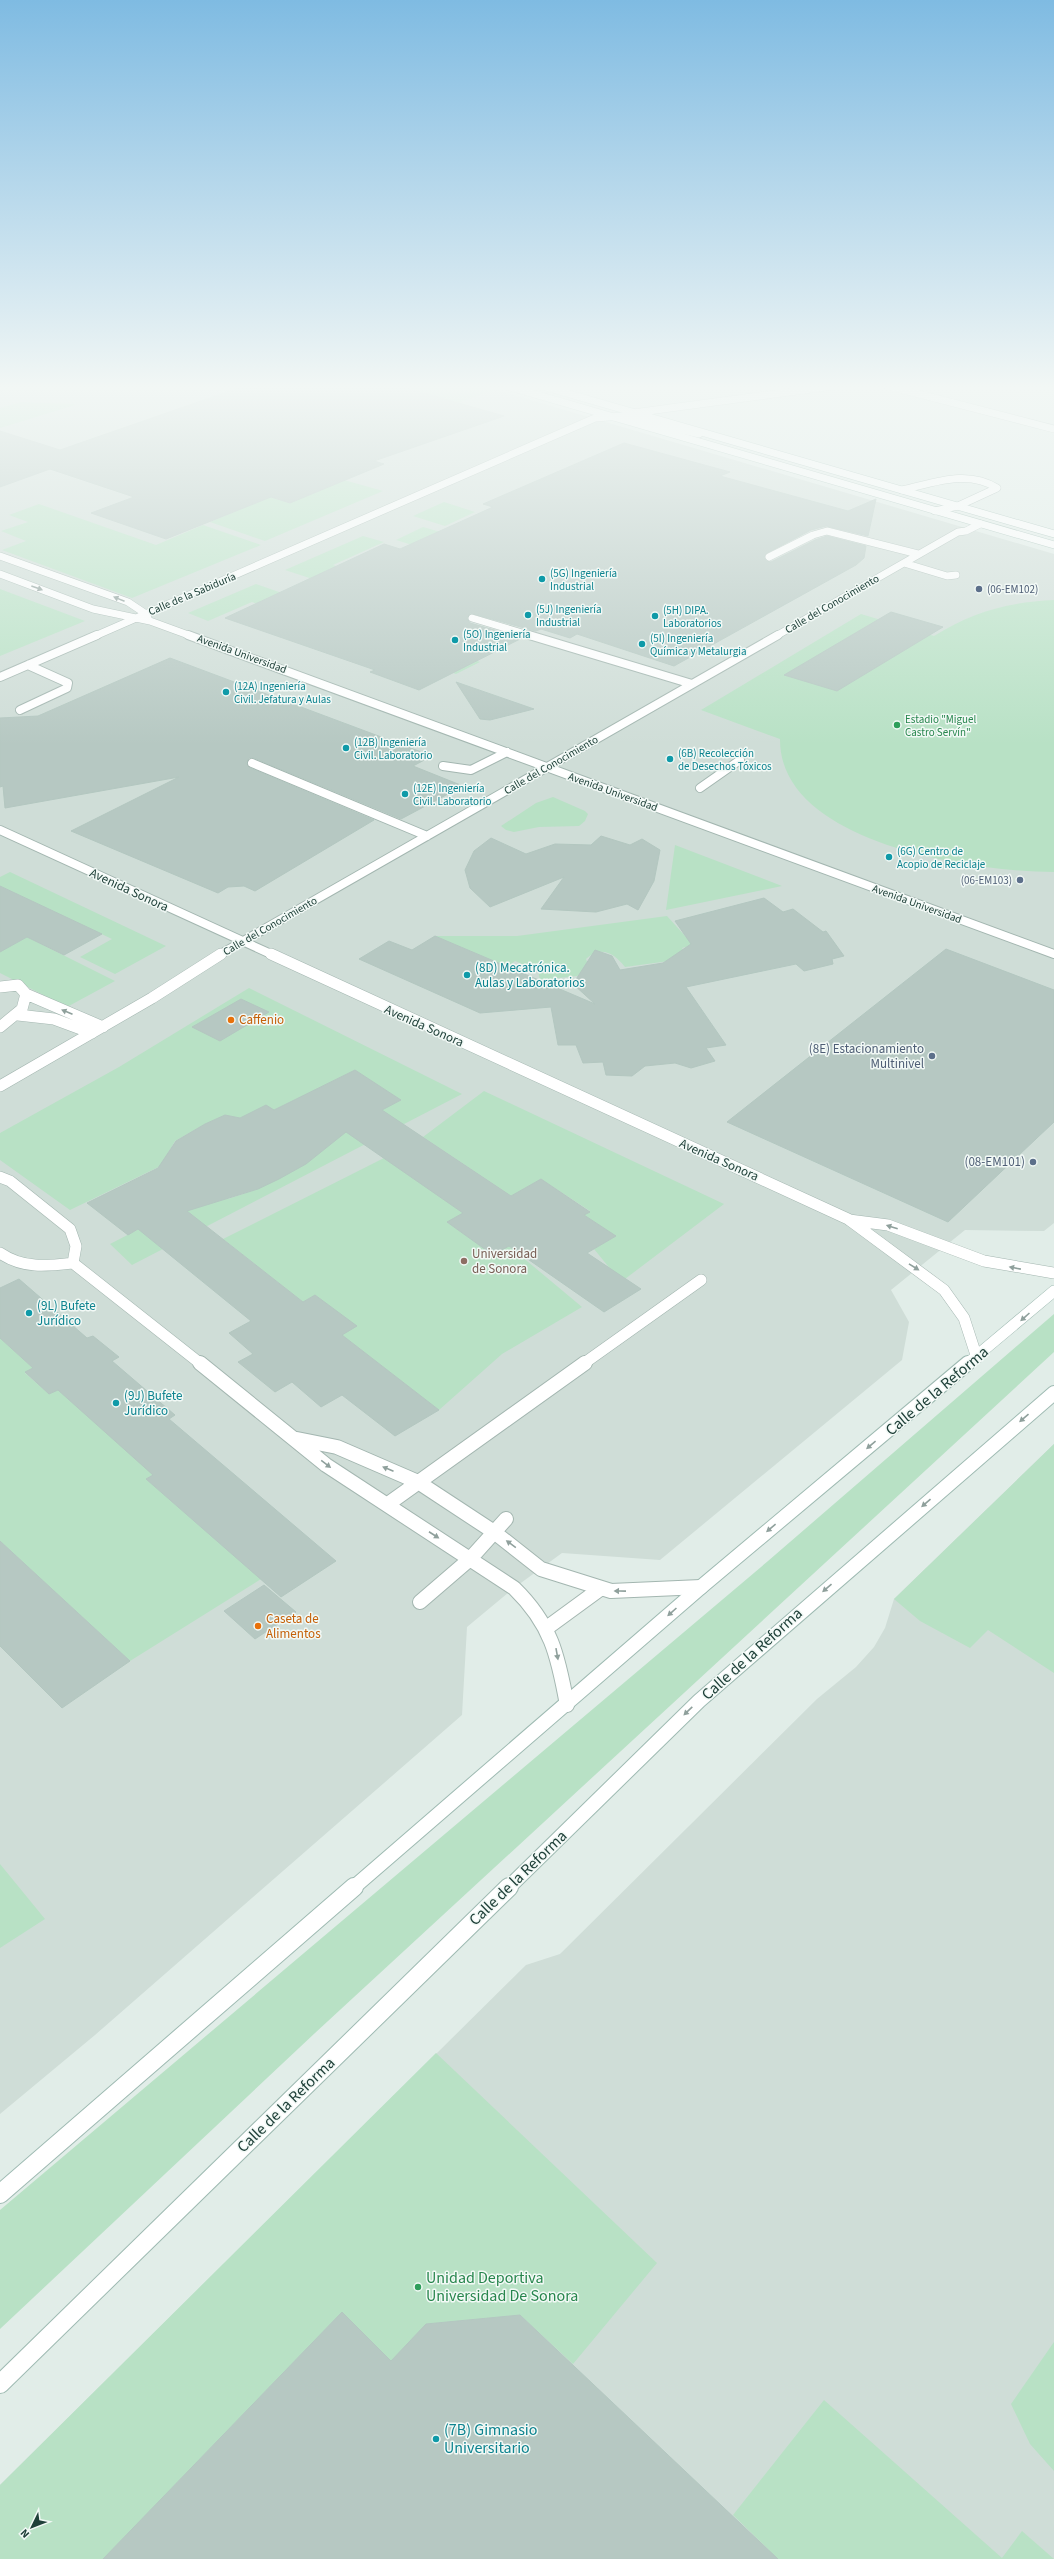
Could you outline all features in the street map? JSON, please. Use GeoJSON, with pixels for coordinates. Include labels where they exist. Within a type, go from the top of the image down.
{"type":"FeatureCollection","features":[{"type":"Feature","properties":{"kind":"main road","name":"Calle de la Sabiduría"},"geometry":{"type":"LineString","coordinates":[[148,617],[400,505]]}},
{"type":"Feature","properties":{"kind":"main road"},"geometry":{"type":"LineString","coordinates":[[916,505],[1054,545]]}},
{"type":"Feature","properties":{"kind":"main road"},"geometry":{"type":"LineString","coordinates":[[935,511],[958,506],[1054,534]]}},
{"type":"Feature","properties":{"kind":"main road"},"geometry":{"type":"LineString","coordinates":[[958,532],[957,528],[984,514]]}},
{"type":"Feature","properties":{"kind":"main road","name":"Calle del Conocimiento"},"geometry":{"type":"LineString","coordinates":[[0,1086],[103,1027],[240,942],[918,554],[958,532],[966,531],[980,524]]}},
{"type":"Feature","properties":{"kind":"main road"},"geometry":{"type":"LineString","coordinates":[[768,558],[813,535],[827,531],[918,554]]}},
{"type":"Feature","properties":{"kind":"main road","name":"Avenida Universidad"},"geometry":{"type":"LineString","coordinates":[[0,556],[128,602],[148,617],[547,767],[1054,954]]}},
{"type":"Feature","properties":{"kind":"main road"},"geometry":{"type":"LineString","coordinates":[[907,561],[954,572],[956,576],[947,576],[907,561]]}},
{"type":"Feature","properties":{"kind":"main road","name":"Avenida Universidad"},"geometry":{"type":"LineString","coordinates":[[0,574],[132,620],[148,617]]}},
{"type":"Feature","properties":{"kind":"main road"},"geometry":{"type":"LineString","coordinates":[[472,618],[692,684]]}},
{"type":"Feature","properties":{"kind":"main road","name":"Calle de la Sabiduría"},"geometry":{"type":"LineString","coordinates":[[0,677],[132,620]]}},
{"type":"Feature","properties":{"kind":"main road"},"geometry":{"type":"LineString","coordinates":[[20,710],[67,688],[68,684],[64,680],[28,665]]}},
{"type":"Feature","properties":{"kind":"main road"},"geometry":{"type":"LineString","coordinates":[[443,766],[471,770],[507,752]]}},
{"type":"Feature","properties":{"kind":"main road"},"geometry":{"type":"LineString","coordinates":[[700,788],[740,760]]}},
{"type":"Feature","properties":{"kind":"main road"},"geometry":{"type":"LineString","coordinates":[[252,763],[427,836]]}},
{"type":"Feature","properties":{"kind":"main road","name":"Avenida Sonora"},"geometry":{"type":"LineString","coordinates":[[0,830],[240,942],[848,1220],[944,1290],[964,1318],[977,1358]]}},
{"type":"Feature","properties":{"kind":"main road"},"geometry":{"type":"LineString","coordinates":[[0,987],[11,984],[18,985],[26,994],[103,1027]]}},
{"type":"Feature","properties":{"kind":"main road"},"geometry":{"type":"LineString","coordinates":[[0,1027],[18,1015],[22,1010],[26,994]]}},
{"type":"Feature","properties":{"kind":"main road"},"geometry":{"type":"LineString","coordinates":[[18,1015],[54,1019],[92,1033]]}},
{"type":"Feature","properties":{"kind":"main road"},"geometry":{"type":"LineString","coordinates":[[0,1177],[10,1181],[70,1229],[76,1237],[77,1245],[73,1263]]}},
{"type":"Feature","properties":{"kind":"main road","name":"Avenida Sonora"},"geometry":{"type":"LineString","coordinates":[[848,1220],[888,1225],[984,1261],[1054,1273]]}},
{"type":"Feature","properties":{"kind":"main road"},"geometry":{"type":"LineString","coordinates":[[0,1253],[8,1260],[20,1265],[73,1263],[296,1439],[326,1465],[388,1504],[514,1588],[533,1605],[548,1627],[556,1646],[567,1705]]}},
{"type":"Feature","properties":{"kind":"main road"},"geometry":{"type":"LineString","coordinates":[[388,1504],[701,1280]]}},
{"type":"Feature","properties":{"kind":"main road","name":"Calle de la Reforma"},"geometry":{"type":"LineString","coordinates":[[0,2194],[567,1705],[701,1587],[977,1358],[1054,1291]]}},
{"type":"Feature","properties":{"kind":"main road","name":"Calle de la Reforma"},"geometry":{"type":"LineString","coordinates":[[0,2384],[699,1701],[1054,1393]]}},
{"type":"Feature","properties":{"kind":"main road"},"geometry":{"type":"LineString","coordinates":[[296,1439],[337,1447],[418,1482],[494,1532],[541,1569],[600,1588],[633,1591],[701,1587]]}},
{"type":"Feature","properties":{"kind":"main road"},"geometry":{"type":"LineString","coordinates":[[420,1602],[470,1559],[506,1519]]}},
{"type":"Feature","properties":{"kind":"main road"},"geometry":{"type":"LineString","coordinates":[[548,1627],[600,1588]]}},
{"type":"Feature","properties":{"kind":"shaded area","name":"Universidad de Sonora"},"geometry":{"type":"Polygon","coordinates":[[[0,505],[889,505],[1054,554],[1054,1223],[1044,1231],[965,1230],[891,1290],[909,1322],[902,1360],[660,1560],[562,1553],[514,1588],[467,1627],[462,1715],[95,2035],[0,2114],[0,505]]]}},
{"type":"Feature","properties":{"kind":"shaded area"},"geometry":{"type":"Polygon","coordinates":[[[1054,1444],[1054,2559],[0,2559],[0,2485],[526,1965],[560,1954],[817,1699],[856,1667],[874,1647],[885,1628],[894,1599],[1054,1444]]]}},
{"type":"Feature","properties":{"kind":"green space"},"geometry":{"type":"Polygon","coordinates":[[[35,505],[43,505],[156,545],[203,525],[261,545],[132,598],[2,550],[26,541],[1,531],[28,522],[9,515],[35,505]]]}},
{"type":"Feature","properties":{"kind":"green space"},"geometry":{"type":"Polygon","coordinates":[[[230,505],[349,505],[265,541],[210,522],[241,509],[230,505]]]}},
{"type":"Feature","properties":{"kind":"green space"},"geometry":{"type":"Polygon","coordinates":[[[436,505],[455,505],[475,512],[445,526],[413,516],[436,505]]]}},
{"type":"Feature","properties":{"kind":"green space"},"geometry":{"type":"Polygon","coordinates":[[[423,527],[475,542],[448,556],[396,540],[423,527]]]}},
{"type":"Feature","properties":{"kind":"green space"},"geometry":{"type":"Polygon","coordinates":[[[363,536],[384,542],[333,565],[416,592],[488,591],[432,618],[285,570],[363,536]]]}},
{"type":"Feature","properties":{"kind":"green space"},"geometry":{"type":"Polygon","coordinates":[[[256,584],[480,662],[456,674],[252,602],[208,621],[188,613],[256,584]]]}},
{"type":"Feature","properties":{"kind":"green space"},"geometry":{"type":"Polygon","coordinates":[[[0,589],[85,621],[0,656],[0,589]]]}},
{"type":"Feature","properties":{"kind":"green space","name":"Estadio \"Miguel Castro Servín\""},"geometry":{"type":"Polygon","coordinates":[[[1054,600],[1054,872],[1020,871],[978,866],[933,858],[887,845],[846,827],[811,804],[788,775],[780,739],[701,710],[861,614],[934,636],[962,621],[991,610],[1022,603],[1054,600]]]}},
{"type":"Feature","properties":{"kind":"green space"},"geometry":{"type":"Polygon","coordinates":[[[553,797],[585,811],[588,814],[585,821],[579,826],[539,827],[514,832],[506,830],[501,826],[536,803],[553,797]]]}},
{"type":"Feature","properties":{"kind":"green space"},"geometry":{"type":"Polygon","coordinates":[[[675,845],[782,886],[666,910],[675,845]]]}},
{"type":"Feature","properties":{"kind":"green space"},"geometry":{"type":"Polygon","coordinates":[[[10,872],[166,946],[115,974],[80,957],[112,939],[0,886],[0,877],[10,872]]]}},
{"type":"Feature","properties":{"kind":"green space"},"geometry":{"type":"Polygon","coordinates":[[[667,916],[686,937],[696,936],[701,943],[682,948],[691,958],[625,967],[621,962],[607,952],[597,952],[586,959],[590,970],[595,974],[540,980],[538,971],[515,961],[507,967],[435,936],[517,936],[667,916]]]}},
{"type":"Feature","properties":{"kind":"green space"},"geometry":{"type":"Polygon","coordinates":[[[27,937],[115,981],[67,1007],[0,973],[0,943],[9,947],[27,937]]]}},
{"type":"Feature","properties":{"kind":"green space"},"geometry":{"type":"Polygon","coordinates":[[[249,988],[462,1094],[132,1265],[110,1244],[215,1190],[228,1199],[279,1178],[315,1157],[326,1148],[319,1142],[401,1100],[355,1070],[274,1110],[240,1118],[225,1115],[205,1124],[175,1141],[168,1153],[175,1159],[70,1210],[0,1160],[0,1133],[119,1067],[249,988]]]}},
{"type":"Feature","properties":{"kind":"green space"},"geometry":{"type":"Polygon","coordinates":[[[484,1091],[724,1204],[621,1282],[594,1249],[616,1236],[584,1215],[590,1211],[541,1179],[511,1196],[423,1137],[484,1091]]]}},
{"type":"Feature","properties":{"kind":"green space"},"geometry":{"type":"Polygon","coordinates":[[[384,1158],[463,1213],[448,1223],[493,1254],[509,1246],[582,1307],[502,1354],[439,1410],[342,1335],[356,1326],[315,1295],[303,1302],[223,1239],[384,1158]]]}},
{"type":"Feature","properties":{"kind":"green space"},"geometry":{"type":"Polygon","coordinates":[[[1054,1314],[1054,1352],[315,2033],[0,2329],[0,2210],[768,1561],[1054,1314]]]}},
{"type":"Feature","properties":{"kind":"green space"},"geometry":{"type":"Polygon","coordinates":[[[0,1338],[33,1368],[25,1373],[49,1394],[58,1390],[154,1474],[146,1479],[261,1579],[130,1661],[0,1541],[0,1338]]]}},
{"type":"Feature","properties":{"kind":"green space"},"geometry":{"type":"Polygon","coordinates":[[[1054,1444],[1054,1673],[988,1630],[970,1648],[920,1621],[894,1599],[1054,1444]]]}},
{"type":"Feature","properties":{"kind":"green space"},"geometry":{"type":"Polygon","coordinates":[[[0,1864],[45,1919],[0,1948],[0,1864]]]}},
{"type":"Feature","properties":{"kind":"green space","name":"Unidad Deportiva Universidad De Sonora"},"geometry":{"type":"Polygon","coordinates":[[[436,2053],[657,2263],[573,2364],[520,2315],[426,2324],[391,2361],[342,2312],[103,2559],[0,2559],[0,2485],[436,2053]]]}},
{"type":"Feature","properties":{"kind":"green space"},"geometry":{"type":"Polygon","coordinates":[[[1054,2342],[1054,2471],[1030,2444],[1011,2404],[1054,2342]]]}},
{"type":"Feature","properties":{"kind":"green space"},"geometry":{"type":"Polygon","coordinates":[[[824,2400],[1002,2558],[1022,2531],[1054,2559],[770,2559],[769,2550],[733,2515],[824,2400]]]}},
{"type":"Feature","properties":{"kind":"building"},"geometry":{"type":"Polygon","coordinates":[[[111,505],[250,505],[166,539],[91,513],[111,505]]]}},
{"type":"Feature","properties":{"kind":"building"},"geometry":{"type":"Polygon","coordinates":[[[488,505],[828,505],[848,511],[861,505],[875,505],[868,536],[826,526],[811,530],[767,553],[764,557],[766,561],[771,562],[815,540],[827,536],[866,546],[864,558],[856,565],[674,666],[577,634],[570,638],[541,629],[536,631],[470,613],[467,619],[470,623],[522,638],[419,690],[370,672],[375,670],[225,618],[384,544],[400,549],[493,507],[488,505]]]}},
{"type":"Feature","properties":{"kind":"building"},"geometry":{"type":"Polygon","coordinates":[[[891,612],[943,627],[837,691],[784,675],[891,612]]]}},
{"type":"Feature","properties":{"kind":"building"},"geometry":{"type":"Polygon","coordinates":[[[170,658],[432,756],[413,766],[463,786],[401,819],[254,758],[249,758],[246,763],[250,768],[374,820],[255,891],[244,886],[228,887],[218,893],[71,831],[179,777],[5,808],[3,786],[0,787],[0,718],[38,716],[170,658]]]}},
{"type":"Feature","properties":{"kind":"building"},"geometry":{"type":"Polygon","coordinates":[[[456,682],[534,709],[490,720],[480,719],[456,682]]]}},
{"type":"Feature","properties":{"kind":"building"},"geometry":{"type":"Polygon","coordinates":[[[601,836],[630,845],[642,839],[660,850],[654,881],[638,910],[627,904],[596,912],[541,909],[564,877],[490,907],[470,888],[465,870],[474,851],[491,838],[526,854],[555,844],[591,845],[601,836]]]}},
{"type":"Feature","properties":{"kind":"building"},"geometry":{"type":"Polygon","coordinates":[[[0,886],[102,934],[64,955],[27,937],[0,952],[0,886]]]}},
{"type":"Feature","properties":{"kind":"building"},"geometry":{"type":"Polygon","coordinates":[[[764,898],[783,912],[793,909],[823,932],[826,931],[844,956],[832,959],[833,964],[804,971],[796,964],[686,987],[726,1045],[706,1048],[715,1061],[691,1068],[675,1063],[645,1066],[632,1076],[606,1075],[603,1062],[583,1063],[576,1045],[558,1045],[551,1007],[480,1013],[359,959],[389,941],[412,950],[435,936],[595,1004],[573,984],[595,950],[612,956],[620,970],[663,963],[691,944],[675,921],[764,898]]]}},
{"type":"Feature","properties":{"kind":"building","name":"(8E) Estacionamiento Multinivel"},"geometry":{"type":"Polygon","coordinates":[[[946,949],[1054,990],[1054,1122],[948,1222],[727,1122],[946,949]]]}},
{"type":"Feature","properties":{"kind":"building","name":"Caffenio"},"geometry":{"type":"Polygon","coordinates":[[[241,999],[269,1012],[220,1041],[192,1027],[241,999]]]}},
{"type":"Feature","properties":{"kind":"building"},"geometry":{"type":"Polygon","coordinates":[[[355,1070],[401,1100],[382,1110],[511,1196],[541,1179],[590,1212],[584,1215],[616,1236],[587,1253],[641,1289],[604,1312],[509,1246],[493,1255],[447,1222],[463,1213],[346,1132],[306,1164],[279,1179],[258,1189],[187,1211],[303,1302],[315,1295],[357,1326],[342,1335],[439,1410],[395,1436],[342,1395],[321,1407],[292,1382],[275,1392],[238,1362],[253,1354],[229,1333],[251,1321],[138,1229],[128,1235],[87,1203],[158,1168],[176,1141],[205,1124],[225,1115],[240,1118],[266,1105],[274,1110],[355,1070]]]}},
{"type":"Feature","properties":{"kind":"building"},"geometry":{"type":"Polygon","coordinates":[[[19,1279],[87,1338],[93,1336],[119,1357],[112,1361],[175,1415],[169,1419],[336,1561],[281,1597],[146,1479],[153,1475],[58,1390],[49,1394],[25,1372],[33,1368],[0,1338],[0,1288],[19,1279]]]}},
{"type":"Feature","properties":{"kind":"building"},"geometry":{"type":"Polygon","coordinates":[[[0,1541],[130,1661],[62,1708],[0,1646],[0,1541]]]}},
{"type":"Feature","properties":{"kind":"building","name":"Caseta de Alimentos"},"geometry":{"type":"Polygon","coordinates":[[[264,1585],[296,1612],[255,1639],[224,1611],[264,1585]]]}},
{"type":"Feature","properties":{"kind":"building","name":"(7B) Gimnasio Universitario"},"geometry":{"type":"Polygon","coordinates":[[[342,2312],[391,2361],[426,2324],[520,2315],[778,2559],[103,2559],[342,2312]]]}},
{"type":"Feature","properties":{"kind":"place","name":"(5G) Ingeniería Industrial"},"geometry":{"type":"Point","coordinates":[542,579]}},
{"type":"Feature","properties":{"kind":"place","name":"(06-EM102)"},"geometry":{"type":"Point","coordinates":[979,589]}},
{"type":"Feature","properties":{"kind":"place","name":"(5J) Ingeniería Industrial"},"geometry":{"type":"Point","coordinates":[528,615]}},
{"type":"Feature","properties":{"kind":"place","name":"(5H) DIPA. Laboratorios"},"geometry":{"type":"Point","coordinates":[655,616]}},
{"type":"Feature","properties":{"kind":"place","name":"(5O) Ingeniería Industrial"},"geometry":{"type":"Point","coordinates":[455,640]}},
{"type":"Feature","properties":{"kind":"place","name":"(5I) Ingeniería Química y Metalurgia"},"geometry":{"type":"Point","coordinates":[642,644]}},
{"type":"Feature","properties":{"kind":"place","name":"(12A) Ingeniería Civil. Jefatura y Aulas"},"geometry":{"type":"Point","coordinates":[226,692]}},
{"type":"Feature","properties":{"kind":"place","name":"Estadio \"Miguel Castro Servín\""},"geometry":{"type":"Point","coordinates":[897,725]}},
{"type":"Feature","properties":{"kind":"place","name":"(12B) Ingeniería Civil. Laboratorio"},"geometry":{"type":"Point","coordinates":[346,748]}},
{"type":"Feature","properties":{"kind":"place","name":"(6B) Recolección de Desechos Tóxicos"},"geometry":{"type":"Point","coordinates":[670,759]}},
{"type":"Feature","properties":{"kind":"place","name":"(12E) Ingeniería Civil. Laboratorio"},"geometry":{"type":"Point","coordinates":[405,794]}},
{"type":"Feature","properties":{"kind":"place","name":"(6G) Centro de Acopio de Reciclaje"},"geometry":{"type":"Point","coordinates":[889,857]}},
{"type":"Feature","properties":{"kind":"place","name":"(06-EM103)"},"geometry":{"type":"Point","coordinates":[1020,880]}},
{"type":"Feature","properties":{"kind":"place","name":"(8D) Mecatrónica. Aulas y Laboratorios"},"geometry":{"type":"Point","coordinates":[467,975]}},
{"type":"Feature","properties":{"kind":"place","name":"Caffenio"},"geometry":{"type":"Point","coordinates":[231,1020]}},
{"type":"Feature","properties":{"kind":"place","name":"(8E) Estacionamiento Multinivel"},"geometry":{"type":"Point","coordinates":[932,1056]}},
{"type":"Feature","properties":{"kind":"place","name":"(08-EM101)"},"geometry":{"type":"Point","coordinates":[1033,1162]}},
{"type":"Feature","properties":{"kind":"place","name":"Universidad de Sonora"},"geometry":{"type":"Point","coordinates":[464,1261]}},
{"type":"Feature","properties":{"kind":"place","name":"(9L) Bufete Jurídico"},"geometry":{"type":"Point","coordinates":[29,1313]}},
{"type":"Feature","properties":{"kind":"place","name":"(9J) Bufete Jurídico"},"geometry":{"type":"Point","coordinates":[116,1403]}},
{"type":"Feature","properties":{"kind":"place","name":"Caseta de Alimentos"},"geometry":{"type":"Point","coordinates":[258,1626]}},
{"type":"Feature","properties":{"kind":"place","name":"Unidad Deportiva Universidad De Sonora"},"geometry":{"type":"Point","coordinates":[418,2287]}},
{"type":"Feature","properties":{"kind":"place","name":"(7B) Gimnasio Universitario"},"geometry":{"type":"Point","coordinates":[436,2439]}}]}
